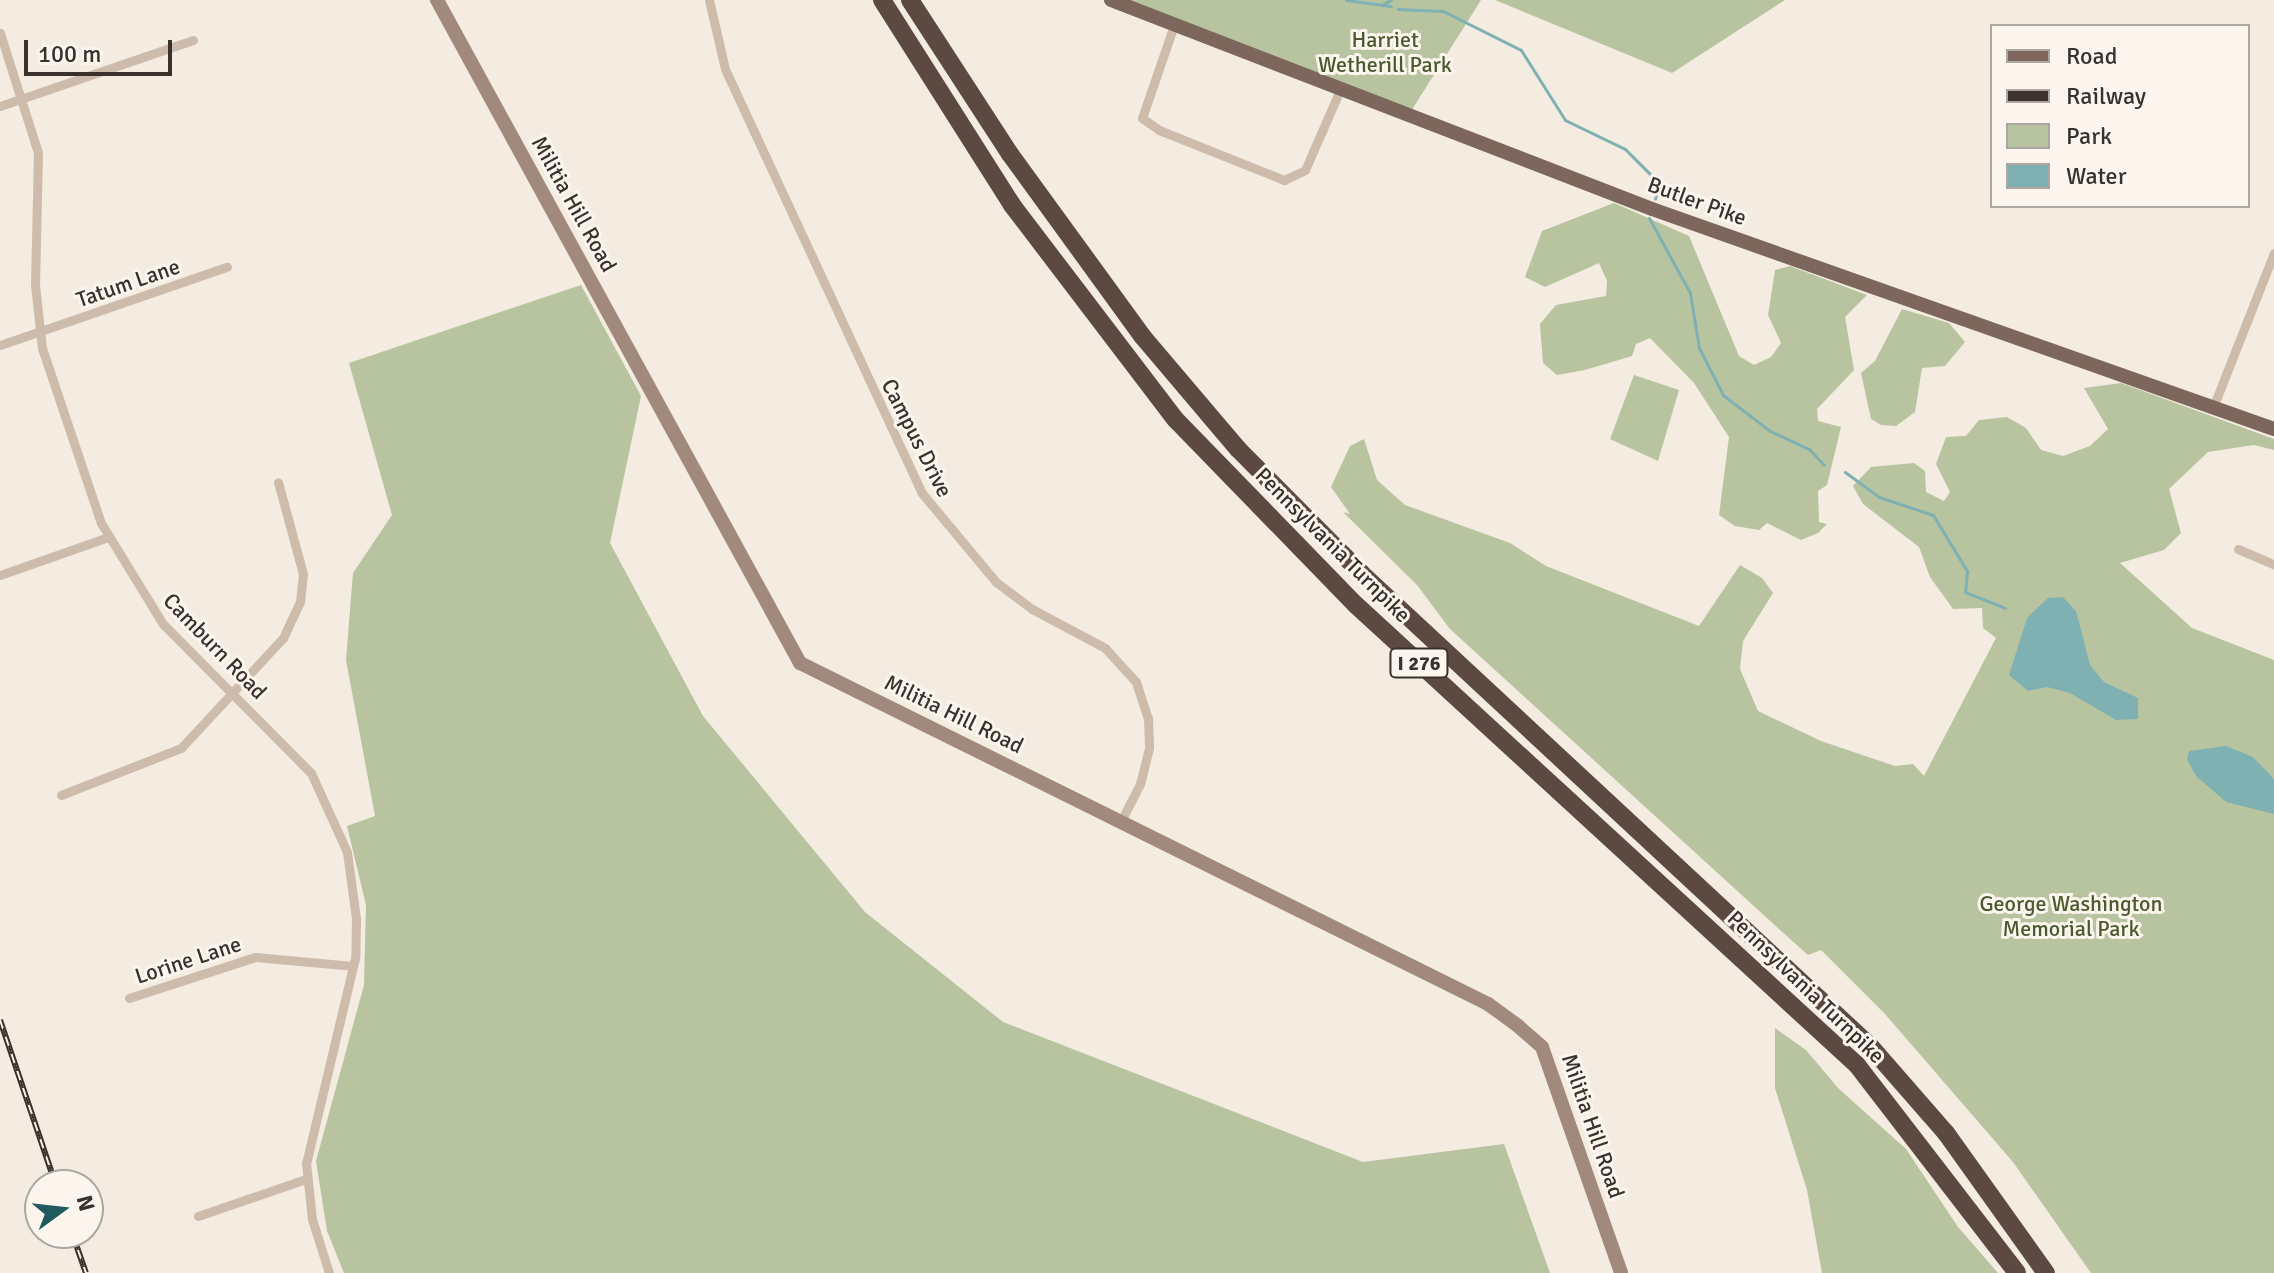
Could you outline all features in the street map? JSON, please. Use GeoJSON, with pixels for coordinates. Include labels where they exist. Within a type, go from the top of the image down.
{"type":"FeatureCollection","features":[{"type":"Feature","properties":{"kind":"highway","name":"Pennsylvania Turnpike"},"geometry":{"type":"LineString","coordinates":[[882,0],[1012,205],[1176,420],[1356,605],[1857,1065],[2017,1273]]}},
{"type":"Feature","properties":{"kind":"highway","name":"Pennsylvania Turnpike"},"geometry":{"type":"LineString","coordinates":[[910,0],[1010,154],[1134,325],[1238,449],[1361,573],[1870,1046],[1946,1133],[2046,1273]]}},
{"type":"Feature","properties":{"kind":"main road","name":"Butler Pike"},"geometry":{"type":"LineString","coordinates":[[1111,0],[1652,209],[2214,405],[2274,429]]}},
{"type":"Feature","properties":{"kind":"street","name":"Militia Hill Road"},"geometry":{"type":"LineString","coordinates":[[437,0],[800,663],[1488,1004],[1542,1047],[1621,1273]]}},
{"type":"Feature","properties":{"kind":"street","name":"Campus Drive"},"geometry":{"type":"LineString","coordinates":[[709,0],[725,69],[921,492],[996,582],[1032,609],[1105,648],[1136,682],[1148,718],[1149,748],[1140,784],[1121,821]]}},
{"type":"Feature","properties":{"kind":"street"},"geometry":{"type":"LineString","coordinates":[[1174,25],[1141,111],[1142,118],[1159,130],[1284,180],[1305,170],[1340,90]]}},
{"type":"Feature","properties":{"kind":"street","name":"Camburn Road"},"geometry":{"type":"LineString","coordinates":[[0,33],[38,153],[35,285],[40,332],[70,440],[108,537],[163,624],[300,758],[335,818],[352,871],[353,966],[312,1123],[306,1179],[312,1219],[329,1273]]}},
{"type":"Feature","properties":{"kind":"street"},"geometry":{"type":"LineString","coordinates":[[0,106],[193,40]]}},
{"type":"Feature","properties":{"kind":"street"},"geometry":{"type":"LineString","coordinates":[[2214,405],[2274,253]]}},
{"type":"Feature","properties":{"kind":"street","name":"Tatum Lane"},"geometry":{"type":"LineString","coordinates":[[0,345],[227,267]]}},
{"type":"Feature","properties":{"kind":"street"},"geometry":{"type":"LineString","coordinates":[[61,795],[181,748],[274,650],[300,602],[301,564],[278,482]]}},
{"type":"Feature","properties":{"kind":"street"},"geometry":{"type":"LineString","coordinates":[[0,575],[108,537]]}},
{"type":"Feature","properties":{"kind":"street"},"geometry":{"type":"LineString","coordinates":[[2238,549],[2274,564]]}},
{"type":"Feature","properties":{"kind":"street","name":"Lorine Lane"},"geometry":{"type":"LineString","coordinates":[[129,998],[255,957],[353,966]]}},
{"type":"Feature","properties":{"kind":"street"},"geometry":{"type":"LineString","coordinates":[[198,1216],[306,1179]]}},
{"type":"Feature","properties":{"kind":"green space","name":"Harriet Wetherill Park"},"geometry":{"type":"Polygon","coordinates":[[[1114,0],[1481,0],[1408,116],[1114,0]]]}},
{"type":"Feature","properties":{"kind":"green space","name":"Harriet Wetherill Park"},"geometry":{"type":"Polygon","coordinates":[[[1495,0],[1785,0],[1672,73],[1495,0]]]}},
{"type":"Feature","properties":{"kind":"green space"},"geometry":{"type":"Polygon","coordinates":[[[1614,203],[1689,236],[1739,356],[1754,365],[1771,357],[1781,343],[1768,315],[1775,270],[1790,266],[1867,295],[1845,317],[1854,370],[1817,409],[1818,421],[1841,427],[1827,485],[1818,491],[1819,522],[1827,524],[1818,533],[1801,540],[1767,523],[1759,530],[1735,526],[1719,515],[1729,437],[1694,383],[1650,338],[1636,344],[1632,356],[1585,370],[1557,375],[1543,363],[1540,324],[1556,305],[1606,296],[1607,281],[1599,263],[1545,287],[1525,277],[1542,231],[1614,203]]]}},
{"type":"Feature","properties":{"kind":"green space"},"geometry":{"type":"Polygon","coordinates":[[[581,285],[641,396],[610,543],[703,716],[865,912],[1003,1022],[1363,1162],[1504,1144],[1550,1273],[344,1273],[327,1231],[316,1161],[364,985],[366,905],[347,826],[375,816],[346,660],[353,573],[392,515],[349,363],[581,285]]]}},
{"type":"Feature","properties":{"kind":"green space"},"geometry":{"type":"Polygon","coordinates":[[[1902,309],[1949,323],[1965,342],[1945,366],[1922,368],[1915,412],[1896,426],[1881,425],[1871,419],[1861,373],[1875,361],[1902,309]]]}},
{"type":"Feature","properties":{"kind":"green space"},"geometry":{"type":"Polygon","coordinates":[[[1634,375],[1679,390],[1658,461],[1610,439],[1634,375]]]}},
{"type":"Feature","properties":{"kind":"green space","name":"George Washington Memorial Park"},"geometry":{"type":"Polygon","coordinates":[[[2121,383],[2274,439],[2274,450],[2254,445],[2208,452],[2169,489],[2181,533],[2164,550],[2120,563],[2192,628],[2274,660],[2274,1273],[2091,1273],[2013,1162],[1885,1014],[1821,950],[1808,955],[1450,629],[1417,585],[1343,512],[1350,514],[1331,487],[1350,446],[1364,439],[1377,480],[1405,505],[1510,543],[1546,566],[1699,626],[1740,565],[1762,578],[1773,593],[1743,641],[1740,669],[1758,711],[1821,741],[1895,766],[1913,764],[1924,776],[1996,638],[1983,628],[1982,608],[1953,609],[1930,577],[1919,547],[1863,504],[1853,486],[1871,467],[1914,463],[1925,471],[1926,492],[1944,501],[1950,492],[1936,464],[1946,437],[1966,436],[1979,420],[2007,417],[2026,428],[2041,450],[2063,456],[2090,446],[2108,429],[2084,388],[2121,383]]]}},
{"type":"Feature","properties":{"kind":"green space"},"geometry":{"type":"Polygon","coordinates":[[[1775,1028],[1806,1050],[1838,1088],[1906,1149],[1958,1227],[1998,1273],[1822,1273],[1807,1190],[1775,1088],[1775,1028]]]}},
{"type":"Feature","properties":{"kind":"water"},"geometry":{"type":"Polygon","coordinates":[[[2063,597],[2076,611],[2090,665],[2104,682],[2138,698],[2138,719],[2116,720],[2070,693],[2047,687],[2028,691],[2009,675],[2027,618],[2048,598],[2063,597]]]}},
{"type":"Feature","properties":{"kind":"water"},"geometry":{"type":"Polygon","coordinates":[[[2226,746],[2253,757],[2274,779],[2274,814],[2226,802],[2196,776],[2187,759],[2189,751],[2226,746]]]}},
{"type":"Feature","properties":{"kind":"waterway"},"geometry":{"type":"LineString","coordinates":[[1346,0],[1391,6]]}},
{"type":"Feature","properties":{"kind":"waterway"},"geometry":{"type":"LineString","coordinates":[[1383,4],[1391,0]]}},
{"type":"Feature","properties":{"kind":"waterway"},"geometry":{"type":"LineString","coordinates":[[1398,9],[1443,11],[1521,50],[1565,120],[1625,149],[1652,176],[1658,189],[1655,199]]}},
{"type":"Feature","properties":{"kind":"waterway"},"geometry":{"type":"LineString","coordinates":[[1649,218],[1690,293],[1699,348],[1723,395],[1770,431],[1809,449],[1824,465]]}},
{"type":"Feature","properties":{"kind":"waterway"},"geometry":{"type":"LineString","coordinates":[[1845,472],[1879,497],[1933,515],[1967,571],[1965,592],[2005,608]]}},
{"type":"Feature","properties":{"kind":"railway"},"geometry":{"type":"LineString","coordinates":[[0,1020],[51,1169]]}},
{"type":"Feature","properties":{"kind":"railway"},"geometry":{"type":"LineString","coordinates":[[78,1249],[86,1273]]}}]}
